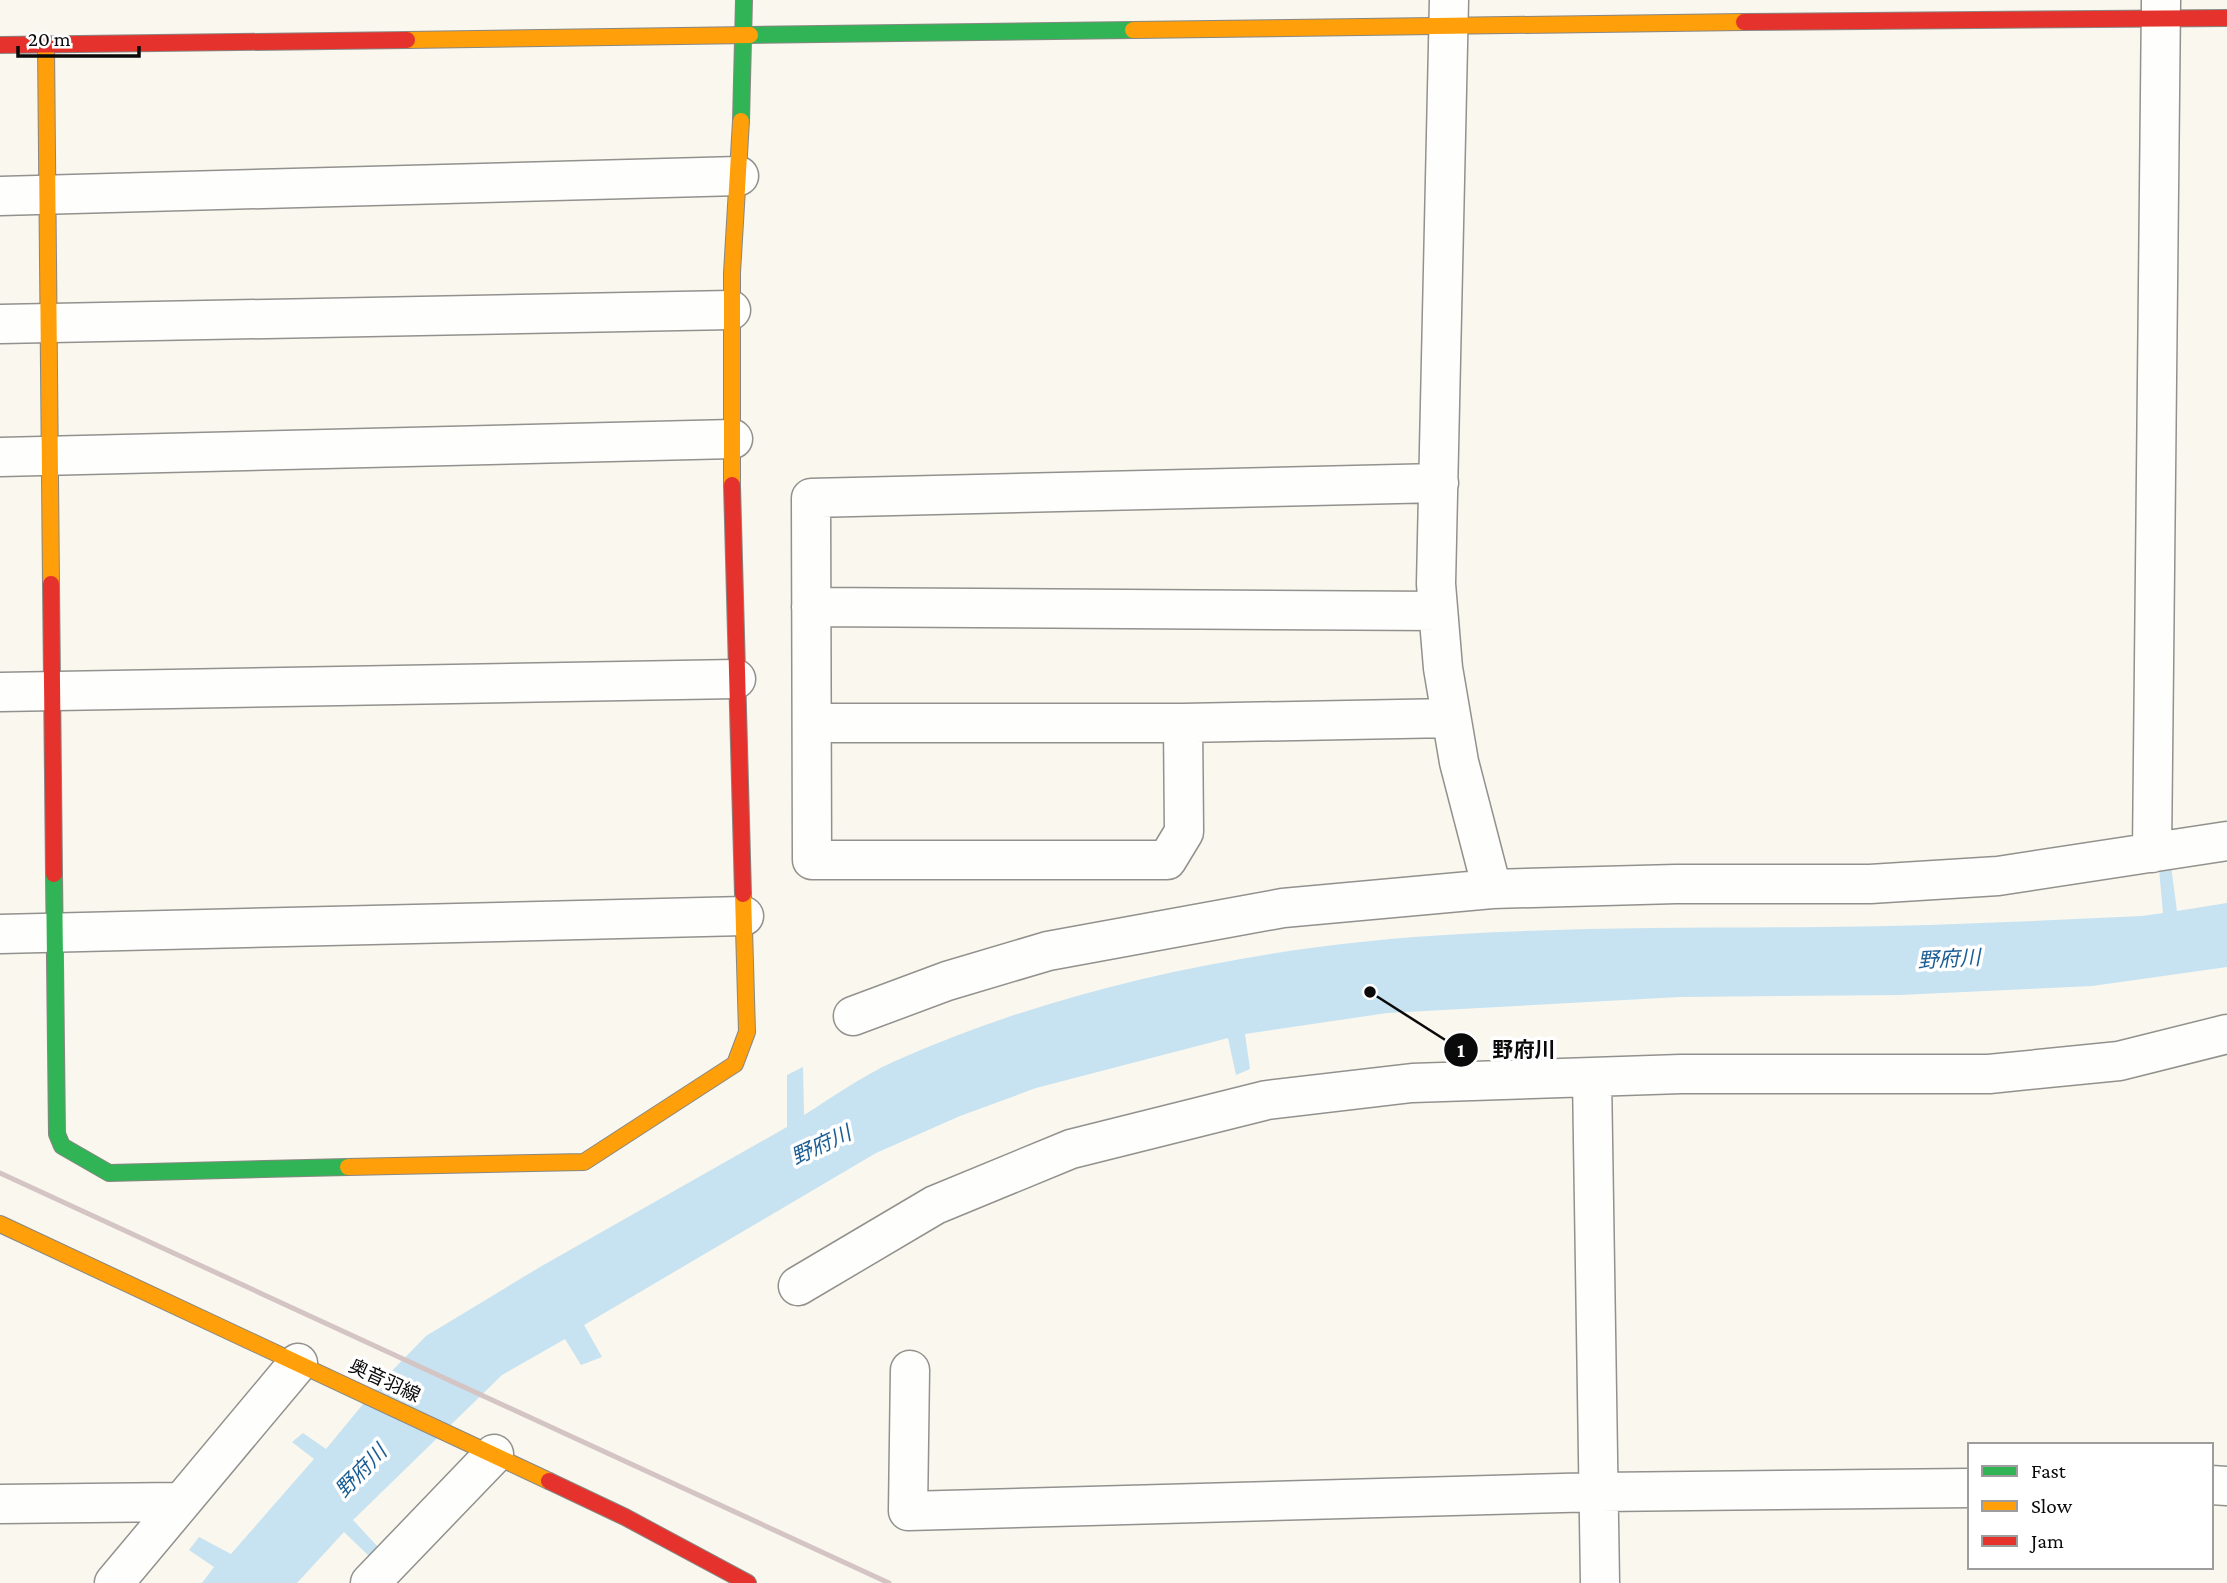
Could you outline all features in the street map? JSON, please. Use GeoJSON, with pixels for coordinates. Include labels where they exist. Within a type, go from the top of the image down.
{"type":"FeatureCollection","features":[{"type":"Feature","properties":{"kind":"street"},"geometry":{"type":"LineString","coordinates":[[46,45],[54,934],[57,1134],[62,1146],[109,1173],[584,1162],[735,1064],[747,1032],[736,679],[731,310],[745,38],[744,0]]}},
{"type":"Feature","properties":{"kind":"street"},"geometry":{"type":"LineString","coordinates":[[2152,853],[2161,9]]}},
{"type":"Feature","properties":{"kind":"street"},"geometry":{"type":"LineString","coordinates":[[0,45],[745,38],[1449,12],[2161,9],[2227,18]]}},
{"type":"Feature","properties":{"kind":"street"},"geometry":{"type":"LineString","coordinates":[[1449,12],[1438,611],[1459,762],[1492,889]]}},
{"type":"Feature","properties":{"kind":"street"},"geometry":{"type":"LineString","coordinates":[[0,196],[739,176]]}},
{"type":"Feature","properties":{"kind":"street"},"geometry":{"type":"LineString","coordinates":[[0,324],[731,310]]}},
{"type":"Feature","properties":{"kind":"street"},"geometry":{"type":"LineString","coordinates":[[0,457],[733,439]]}},
{"type":"Feature","properties":{"kind":"street"},"geometry":{"type":"LineString","coordinates":[[1183,723],[1184,832],[1167,860],[812,860],[811,498],[1439,483]]}},
{"type":"Feature","properties":{"kind":"street"},"geometry":{"type":"LineString","coordinates":[[811,607],[1438,611]]}},
{"type":"Feature","properties":{"kind":"street"},"geometry":{"type":"LineString","coordinates":[[0,692],[736,679]]}},
{"type":"Feature","properties":{"kind":"street"},"geometry":{"type":"LineString","coordinates":[[812,723],[1183,723],[1451,718]]}},
{"type":"Feature","properties":{"kind":"street"},"geometry":{"type":"LineString","coordinates":[[853,1016],[947,981],[1048,951],[1283,908],[1492,889],[1676,884],[1870,884],[1998,876],[2227,841]]}},
{"type":"Feature","properties":{"kind":"street"},"geometry":{"type":"LineString","coordinates":[[0,934],[744,916]]}},
{"type":"Feature","properties":{"kind":"street"},"geometry":{"type":"LineString","coordinates":[[798,1286],[934,1205],[1071,1149],[1267,1100],[1412,1083],[1592,1077],[1989,1074],[2119,1060],[2227,1034]]}},
{"type":"Feature","properties":{"kind":"street"},"geometry":{"type":"LineString","coordinates":[[1592,1077],[1600,1583]]}},
{"type":"Feature","properties":{"kind":"street","name":"奥音羽線"},"geometry":{"type":"LineString","coordinates":[[0,1224],[494,1454],[625,1517],[748,1583]]}},
{"type":"Feature","properties":{"kind":"street"},"geometry":{"type":"LineString","coordinates":[[114,1583],[179,1502],[298,1363]]}},
{"type":"Feature","properties":{"kind":"street"},"geometry":{"type":"LineString","coordinates":[[910,1370],[908,1511],[1600,1492],[1968,1488]]}},
{"type":"Feature","properties":{"kind":"street"},"geometry":{"type":"LineString","coordinates":[[370,1583],[494,1454]]}},
{"type":"Feature","properties":{"kind":"street"},"geometry":{"type":"LineString","coordinates":[[0,1504],[179,1502]]}},
{"type":"Feature","properties":{"kind":"water"},"geometry":{"type":"Polygon","coordinates":[[[2171,866],[2177,911],[2227,903],[2227,967],[2092,986],[1899,995],[1679,997],[1387,1013],[1245,1034],[1250,1069],[1236,1075],[1228,1038],[1036,1088],[960,1116],[876,1153],[584,1325],[602,1357],[581,1365],[565,1339],[502,1375],[353,1520],[378,1547],[370,1557],[344,1532],[297,1583],[202,1583],[214,1567],[189,1550],[199,1537],[231,1554],[314,1459],[292,1442],[303,1433],[326,1449],[383,1380],[426,1336],[540,1267],[787,1127],[787,1075],[803,1067],[804,1115],[893,1062],[1028,1010],[1099,990],[1244,958],[1389,939],[1461,934],[1643,928],[1905,926],[2142,916],[2163,913],[2159,869],[2171,866]]]}},
{"type":"Feature","properties":{"kind":"railway"},"geometry":{"type":"LineString","coordinates":[[0,1173],[889,1583]]}},
{"type":"Feature","properties":{"kind":"traffic: fast"},"geometry":{"type":"LineString","coordinates":[[741,121],[744,0]]}},
{"type":"Feature","properties":{"kind":"traffic: fast"},"geometry":{"type":"LineString","coordinates":[[750,35],[1133,30]]}},
{"type":"Feature","properties":{"kind":"traffic: fast"},"geometry":{"type":"LineString","coordinates":[[54,874],[57,1134],[62,1146],[109,1173],[348,1167]]}},
{"type":"Feature","properties":{"kind":"traffic: slow"},"geometry":{"type":"LineString","coordinates":[[1133,30],[1744,22]]}},
{"type":"Feature","properties":{"kind":"traffic: slow"},"geometry":{"type":"LineString","coordinates":[[407,40],[750,35]]}},
{"type":"Feature","properties":{"kind":"traffic: slow"},"geometry":{"type":"LineString","coordinates":[[46,45],[51,584]]}},
{"type":"Feature","properties":{"kind":"traffic: slow"},"geometry":{"type":"LineString","coordinates":[[732,485],[732,273],[741,121]]}},
{"type":"Feature","properties":{"kind":"traffic: slow"},"geometry":{"type":"LineString","coordinates":[[348,1167],[584,1162],[735,1064],[747,1032],[743,894]]}},
{"type":"Feature","properties":{"kind":"traffic: slow"},"geometry":{"type":"LineString","coordinates":[[0,1224],[549,1481]]}},
{"type":"Feature","properties":{"kind":"traffic: jam"},"geometry":{"type":"LineString","coordinates":[[1744,22],[2227,18]]}},
{"type":"Feature","properties":{"kind":"traffic: jam"},"geometry":{"type":"LineString","coordinates":[[0,45],[407,40]]}},
{"type":"Feature","properties":{"kind":"traffic: jam"},"geometry":{"type":"LineString","coordinates":[[732,485],[743,894]]}},
{"type":"Feature","properties":{"kind":"traffic: jam"},"geometry":{"type":"LineString","coordinates":[[51,584],[54,874]]}},
{"type":"Feature","properties":{"kind":"traffic: jam"},"geometry":{"type":"LineString","coordinates":[[549,1481],[625,1517],[748,1583]]}},
{"type":"Feature","properties":{"kind":"place","name":"野府川"},"geometry":{"type":"Point","coordinates":[1370,992]}}]}
